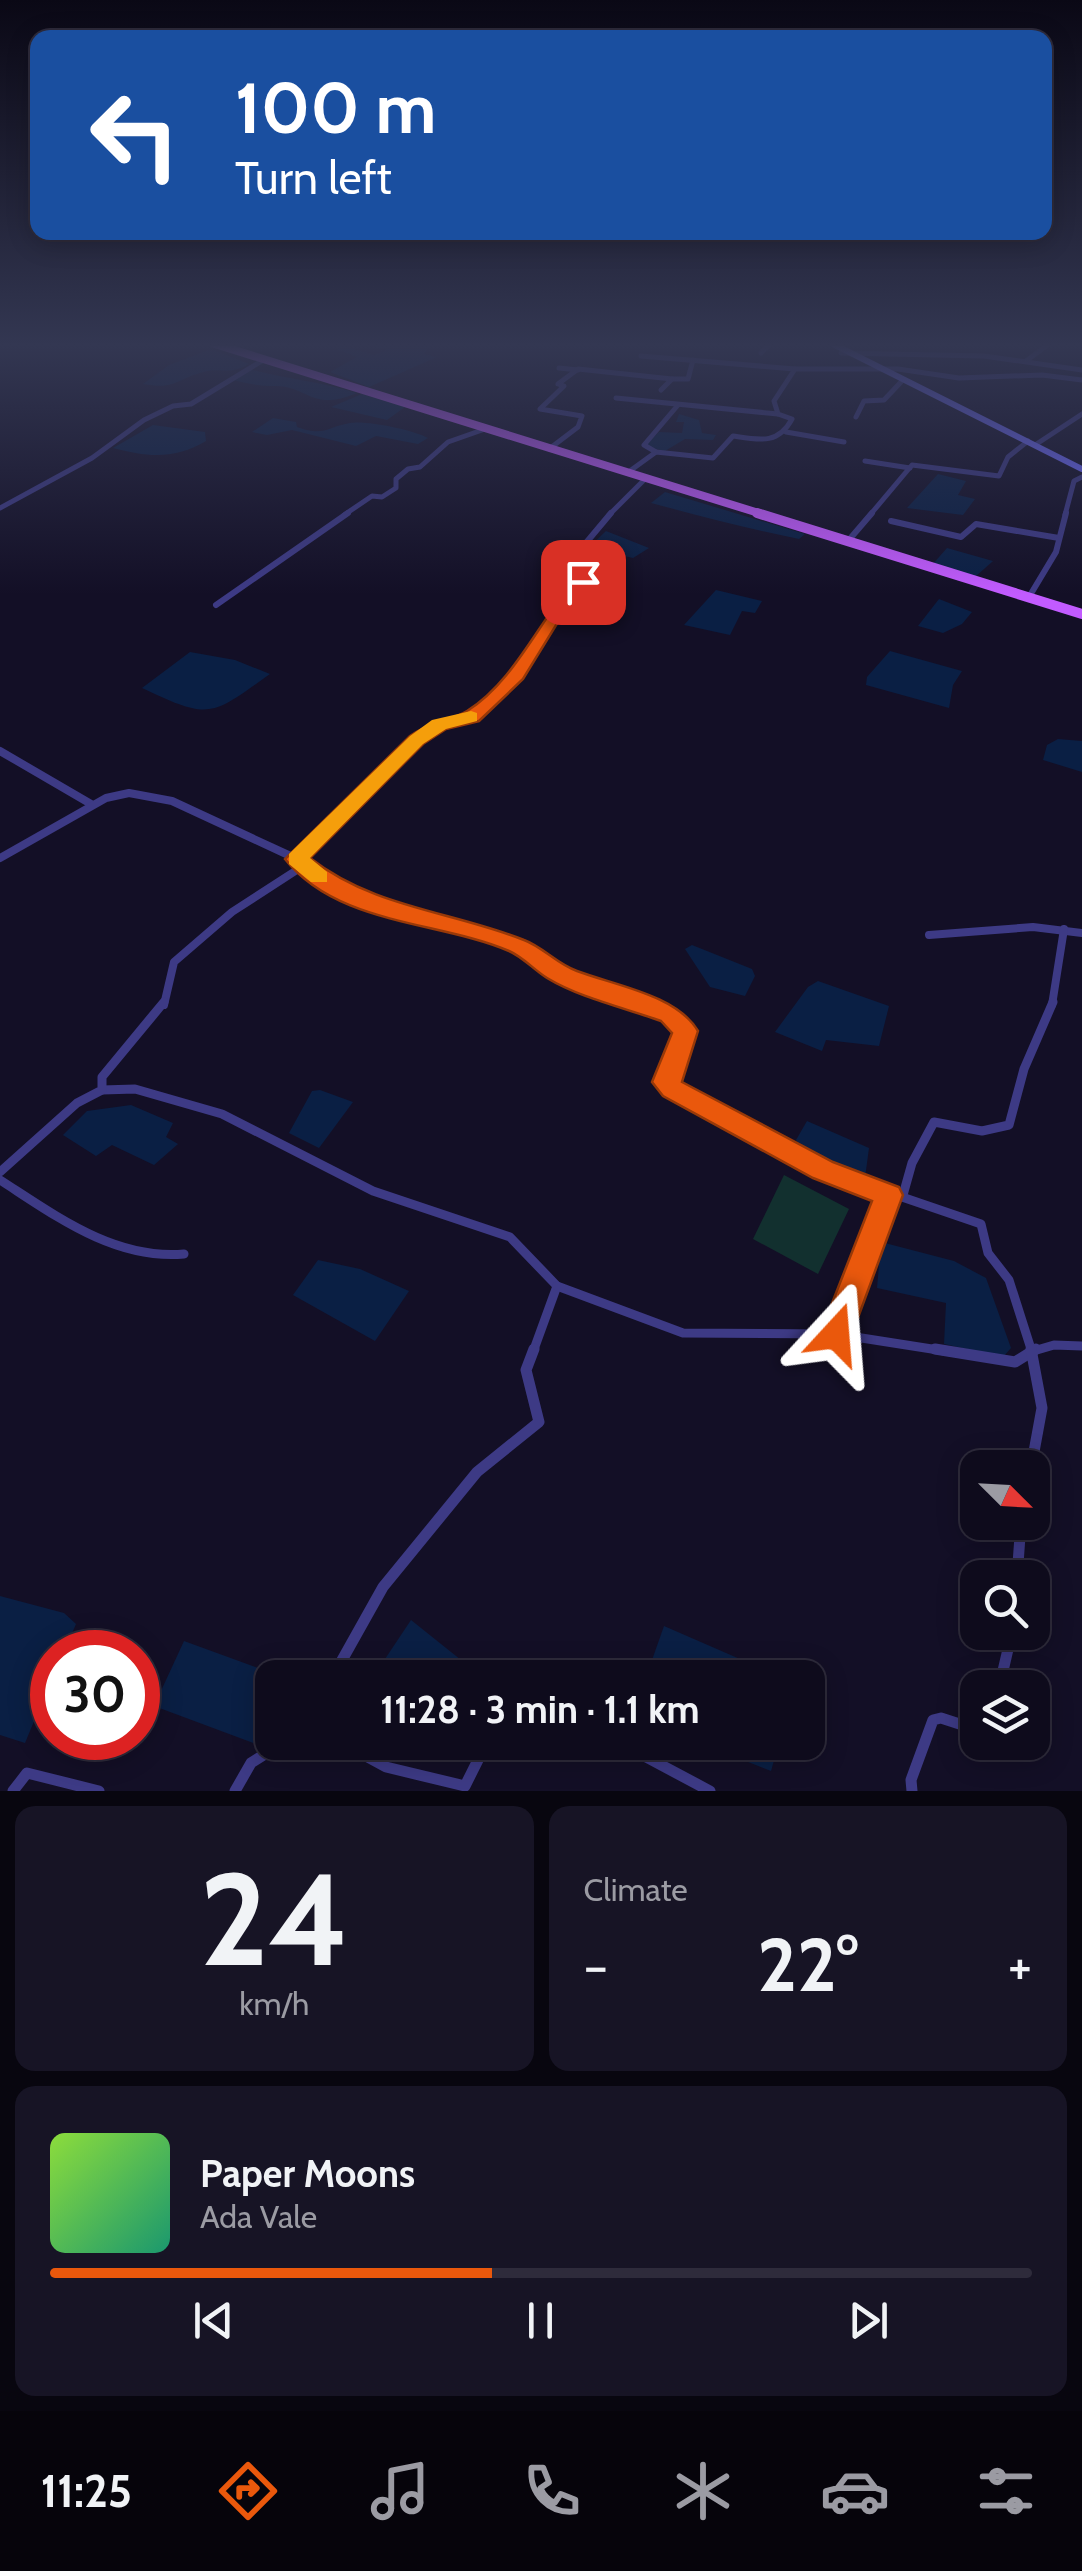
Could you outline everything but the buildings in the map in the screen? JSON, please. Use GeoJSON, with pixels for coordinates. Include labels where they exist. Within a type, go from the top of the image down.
{"type":"FeatureCollection","features":[{"type":"Feature","properties":{"kind":"main road"},"geometry":{"type":"LineString","coordinates":[[481,428],[1082,614]]}},
{"type":"Feature","properties":{"kind":"main road"},"geometry":{"type":"LineString","coordinates":[[991,428],[1032,443]]}},
{"type":"Feature","properties":{"kind":"main road"},"geometry":{"type":"LineString","coordinates":[[1000,428],[1082,469]]}},
{"type":"Feature","properties":{"kind":"street"},"geometry":{"type":"LineString","coordinates":[[0,508],[92,458],[132,428]]}},
{"type":"Feature","properties":{"kind":"street"},"geometry":{"type":"LineString","coordinates":[[549,449],[577,428]]}},
{"type":"Feature","properties":{"kind":"street"},"geometry":{"type":"LineString","coordinates":[[659,428],[644,446],[656,452],[713,458],[733,436],[771,443],[788,428]]}},
{"type":"Feature","properties":{"kind":"street"},"geometry":{"type":"LineString","coordinates":[[865,462],[998,476],[1008,457],[1059,428]]}},
{"type":"Feature","properties":{"kind":"street"},"geometry":{"type":"LineString","coordinates":[[216,605],[372,496],[382,497],[398,487],[396,479],[420,466],[447,442],[485,429]]}},
{"type":"Feature","properties":{"kind":"street"},"geometry":{"type":"LineString","coordinates":[[786,432],[844,442]]}},
{"type":"Feature","properties":{"kind":"street"},"geometry":{"type":"LineString","coordinates":[[627,473],[656,452]]}},
{"type":"Feature","properties":{"kind":"street"},"geometry":{"type":"LineString","coordinates":[[849,539],[910,468]]}},
{"type":"Feature","properties":{"kind":"street"},"geometry":{"type":"LineString","coordinates":[[1029,597],[1049,566],[1074,481],[1082,476]]}},
{"type":"Feature","properties":{"kind":"street"},"geometry":{"type":"LineString","coordinates":[[102,1090],[102,1076],[163,1008],[174,962],[232,912],[300,863],[416,740],[439,724],[472,716],[516,675],[554,614],[584,580],[568,575],[582,560],[580,550],[614,516],[630,488],[646,478]]}},
{"type":"Feature","properties":{"kind":"street"},"geometry":{"type":"LineString","coordinates":[[890,521],[958,539],[978,524],[1059,538]]}},
{"type":"Feature","properties":{"kind":"street"},"geometry":{"type":"LineString","coordinates":[[0,752],[92,804]]}},
{"type":"Feature","properties":{"kind":"street"},"geometry":{"type":"LineString","coordinates":[[0,858],[92,804],[129,794],[172,802],[300,863],[353,895],[418,919],[519,946],[557,973],[670,1015],[686,1031],[665,1082],[672,1089],[823,1170],[889,1195],[903,1194],[981,1224],[988,1253],[1020,1306],[1031,1349],[1042,1408],[1034,1450]]}},
{"type":"Feature","properties":{"kind":"street"},"geometry":{"type":"LineString","coordinates":[[903,1194],[912,1162],[934,1122],[982,1131],[1008,1124],[1024,1069],[1052,1008],[1064,929]]}},
{"type":"Feature","properties":{"kind":"street"},"geometry":{"type":"LineString","coordinates":[[929,935],[1064,929],[1082,934]]}},
{"type":"Feature","properties":{"kind":"street"},"geometry":{"type":"LineString","coordinates":[[184,1254],[158,1258],[47,1215],[0,1176],[76,1103],[102,1090],[135,1089],[222,1114],[310,1155],[373,1191],[510,1237],[557,1286],[682,1332],[836,1334],[1015,1362],[1031,1349],[1054,1343],[1082,1346]]}},
{"type":"Feature","properties":{"kind":"street"},"geometry":{"type":"LineString","coordinates":[[836,1334],[889,1195]]}},
{"type":"Feature","properties":{"kind":"street"},"geometry":{"type":"LineString","coordinates":[[342,1660],[383,1586],[477,1472],[540,1422],[541,1406],[526,1380],[526,1370],[557,1286]]}},
{"type":"Feature","properties":{"kind":"street"},"geometry":{"type":"LineString","coordinates":[[912,1791],[911,1780],[934,1720],[941,1718],[960,1724]]}},
{"type":"Feature","properties":{"kind":"street"},"geometry":{"type":"LineString","coordinates":[[235,1791],[256,1760]]}},
{"type":"Feature","properties":{"kind":"street"},"geometry":{"type":"LineString","coordinates":[[373,1760],[464,1788],[478,1760]]}},
{"type":"Feature","properties":{"kind":"street"},"geometry":{"type":"LineString","coordinates":[[652,1760],[710,1791]]}},
{"type":"Feature","properties":{"kind":"street"},"geometry":{"type":"LineString","coordinates":[[13,1791],[27,1774],[99,1791]]}},
{"type":"Feature","properties":{"kind":"green space"},"geometry":{"type":"Polygon","coordinates":[[[784,1175],[849,1209],[818,1274],[753,1239],[784,1175]]]}},
{"type":"Feature","properties":{"kind":"water"},"geometry":{"type":"Polygon","coordinates":[[[149,428],[205,432],[206,441],[160,455],[113,448],[149,428]]]}},
{"type":"Feature","properties":{"kind":"water"},"geometry":{"type":"Polygon","coordinates":[[[259,428],[314,431],[393,428],[428,438],[418,444],[376,436],[356,446],[292,430],[267,435],[252,432],[259,428]]]}},
{"type":"Feature","properties":{"kind":"water"},"geometry":{"type":"Polygon","coordinates":[[[683,428],[701,428],[702,433],[716,435],[713,440],[685,439],[665,451],[644,446],[659,432],[682,433],[683,428]]]}},
{"type":"Feature","properties":{"kind":"water"},"geometry":{"type":"Polygon","coordinates":[[[938,474],[966,481],[958,495],[975,499],[963,515],[907,508],[938,474]]]}},
{"type":"Feature","properties":{"kind":"water"},"geometry":{"type":"Polygon","coordinates":[[[665,492],[805,534],[799,539],[651,503],[665,492]]]}},
{"type":"Feature","properties":{"kind":"water"},"geometry":{"type":"Polygon","coordinates":[[[606,531],[649,548],[633,558],[606,552],[586,561],[583,553],[606,531]]]}},
{"type":"Feature","properties":{"kind":"water"},"geometry":{"type":"Polygon","coordinates":[[[947,548],[993,561],[975,577],[932,565],[947,548]]]}},
{"type":"Feature","properties":{"kind":"water"},"geometry":{"type":"Polygon","coordinates":[[[716,590],[762,601],[755,613],[742,611],[730,635],[684,625],[716,590]]]}},
{"type":"Feature","properties":{"kind":"water"},"geometry":{"type":"Polygon","coordinates":[[[939,599],[972,612],[962,624],[943,633],[918,626],[939,599]]]}},
{"type":"Feature","properties":{"kind":"water"},"geometry":{"type":"Polygon","coordinates":[[[890,651],[962,671],[953,685],[949,708],[866,685],[867,677],[890,651]]]}},
{"type":"Feature","properties":{"kind":"water"},"geometry":{"type":"Polygon","coordinates":[[[190,652],[235,660],[270,674],[234,699],[209,709],[182,705],[142,688],[190,652]]]}},
{"type":"Feature","properties":{"kind":"water"},"geometry":{"type":"Polygon","coordinates":[[[1058,739],[1082,741],[1082,772],[1043,760],[1047,745],[1058,739]]]}},
{"type":"Feature","properties":{"kind":"water"},"geometry":{"type":"Polygon","coordinates":[[[692,945],[752,969],[755,976],[745,996],[710,987],[685,949],[692,945]]]}},
{"type":"Feature","properties":{"kind":"water"},"geometry":{"type":"Polygon","coordinates":[[[818,981],[889,1006],[879,1046],[826,1040],[822,1051],[775,1032],[808,987],[818,981]]]}},
{"type":"Feature","properties":{"kind":"water"},"geometry":{"type":"Polygon","coordinates":[[[320,1090],[353,1102],[319,1148],[289,1133],[312,1091],[320,1090]]]}},
{"type":"Feature","properties":{"kind":"water"},"geometry":{"type":"Polygon","coordinates":[[[131,1105],[173,1123],[166,1137],[178,1144],[154,1165],[112,1145],[96,1156],[63,1135],[87,1111],[131,1105]]]}},
{"type":"Feature","properties":{"kind":"water"},"geometry":{"type":"Polygon","coordinates":[[[807,1121],[869,1148],[865,1178],[837,1171],[808,1154],[796,1140],[807,1121]]]}},
{"type":"Feature","properties":{"kind":"water"},"geometry":{"type":"Polygon","coordinates":[[[881,1242],[954,1261],[986,1278],[1011,1348],[1003,1357],[944,1344],[946,1303],[877,1288],[881,1242]]]}},
{"type":"Feature","properties":{"kind":"water"},"geometry":{"type":"Polygon","coordinates":[[[318,1260],[360,1269],[409,1291],[375,1341],[293,1295],[318,1260]]]}},
{"type":"Feature","properties":{"kind":"water"},"geometry":{"type":"Polygon","coordinates":[[[0,1596],[64,1613],[76,1624],[73,1630],[30,1630],[30,1731],[25,1743],[0,1735],[0,1596]]]}},
{"type":"Feature","properties":{"kind":"water"},"geometry":{"type":"Polygon","coordinates":[[[411,1620],[461,1660],[384,1660],[411,1620]]]}},
{"type":"Feature","properties":{"kind":"water"},"geometry":{"type":"Polygon","coordinates":[[[664,1626],[742,1660],[652,1660],[664,1626]]]}},
{"type":"Feature","properties":{"kind":"water"},"geometry":{"type":"Polygon","coordinates":[[[184,1641],[255,1667],[255,1744],[160,1708],[160,1693],[184,1641]]]}},
{"type":"Feature","properties":{"kind":"water"},"geometry":{"type":"Polygon","coordinates":[[[743,1760],[774,1760],[771,1771],[743,1760]]]}},
{"type":"Feature","properties":{"kind":"slow traffic"},"geometry":{"type":"LineString","coordinates":[[319,877],[296,859],[354,806],[416,740],[439,724],[471,717]]}},
{"type":"Feature","properties":{"kind":"route"},"geometry":{"type":"LineString","coordinates":[[583,582],[554,614],[516,675],[472,716],[439,724],[416,740],[354,806],[296,859],[327,883],[353,895],[418,919],[519,946],[557,973],[589,988],[670,1015],[683,1023],[686,1031],[665,1082],[672,1089],[823,1170],[889,1195],[836,1334]]}}]}
